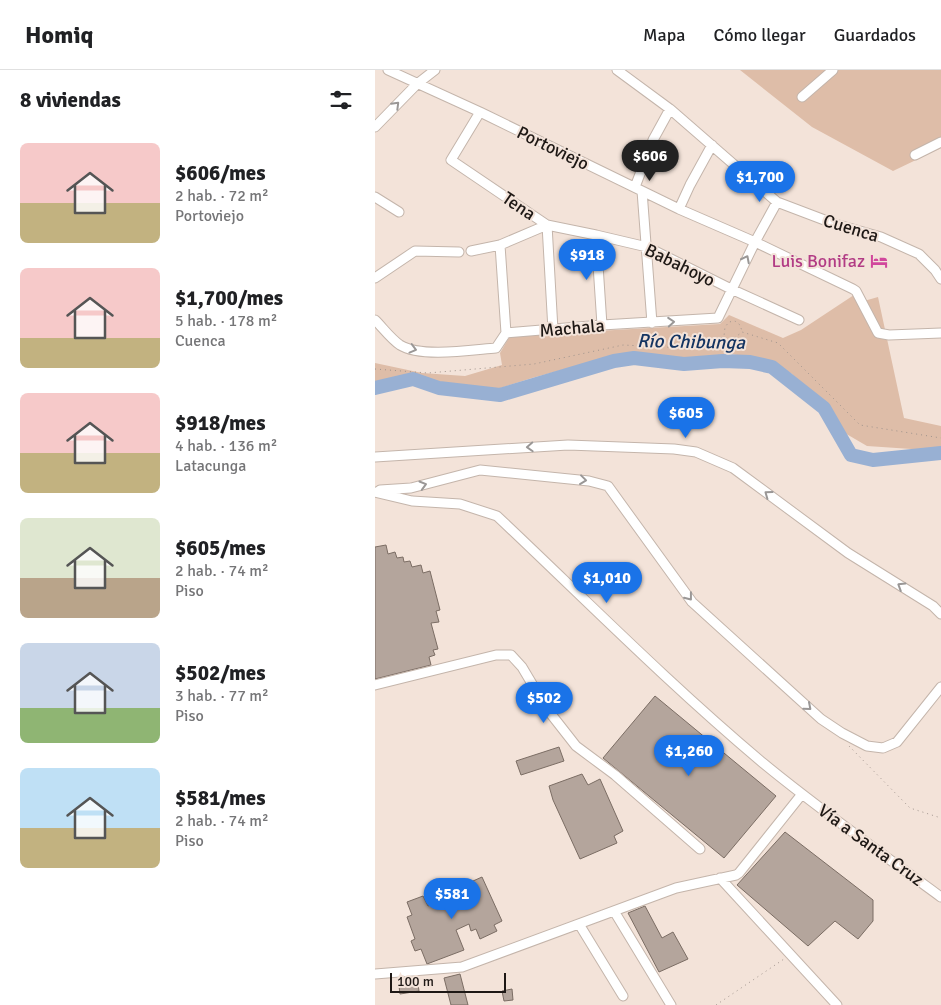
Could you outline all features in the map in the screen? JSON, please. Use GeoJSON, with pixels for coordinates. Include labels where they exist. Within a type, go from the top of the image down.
{"type":"FeatureCollection","features":[{"type":"Feature","properties":{"kind":"street","name":"Portoviejo"},"geometry":{"type":"LineString","coordinates":[[388,70],[480,112],[679,209],[755,242],[853,289],[878,333],[941,334]]}},
{"type":"Feature","properties":{"kind":"street"},"geometry":{"type":"LineString","coordinates":[[375,127],[417,84],[435,70]]}},
{"type":"Feature","properties":{"kind":"street","name":"Cuenca"},"geometry":{"type":"LineString","coordinates":[[617,70],[670,109],[777,202],[835,224],[881,237],[919,254],[941,279]]}},
{"type":"Feature","properties":{"kind":"street"},"geometry":{"type":"LineString","coordinates":[[802,97],[833,70]]}},
{"type":"Feature","properties":{"kind":"street"},"geometry":{"type":"LineString","coordinates":[[652,323],[647,247],[639,189],[653,140],[670,109]]}},
{"type":"Feature","properties":{"kind":"street","name":"Tena"},"geometry":{"type":"LineString","coordinates":[[480,112],[451,160],[547,225],[553,330]]}},
{"type":"Feature","properties":{"kind":"street"},"geometry":{"type":"LineString","coordinates":[[915,155],[941,142]]}},
{"type":"Feature","properties":{"kind":"street"},"geometry":{"type":"LineString","coordinates":[[679,209],[711,145]]}},
{"type":"Feature","properties":{"kind":"street"},"geometry":{"type":"LineString","coordinates":[[375,197],[399,212]]}},
{"type":"Feature","properties":{"kind":"street","name":"Machala"},"geometry":{"type":"LineString","coordinates":[[506,333],[718,318],[731,289],[777,202]]}},
{"type":"Feature","properties":{"kind":"street"},"geometry":{"type":"LineString","coordinates":[[471,251],[500,245],[547,225]]}},
{"type":"Feature","properties":{"kind":"street","name":"Babahoyo"},"geometry":{"type":"LineString","coordinates":[[547,225],[647,247],[799,320]]}},
{"type":"Feature","properties":{"kind":"street"},"geometry":{"type":"LineString","coordinates":[[596,235],[602,325]]}},
{"type":"Feature","properties":{"kind":"street"},"geometry":{"type":"LineString","coordinates":[[375,320],[399,344],[409,349],[428,352],[496,348],[506,333],[500,245]]}},
{"type":"Feature","properties":{"kind":"street"},"geometry":{"type":"LineString","coordinates":[[375,278],[415,251],[459,252]]}},
{"type":"Feature","properties":{"kind":"street"},"geometry":{"type":"LineString","coordinates":[[375,457],[568,445],[674,449],[696,452],[733,468],[848,554],[933,606],[941,614]]}},
{"type":"Feature","properties":{"kind":"street"},"geometry":{"type":"LineString","coordinates":[[375,491],[411,488],[480,470],[598,482],[608,486],[692,602],[821,719],[842,734],[867,746],[883,748],[897,742],[941,687]]}},
{"type":"Feature","properties":{"kind":"street","name":"Vía a Santa Cruz"},"geometry":{"type":"LineString","coordinates":[[375,491],[412,501],[460,504],[497,516],[676,686],[762,762],[941,897]]}},
{"type":"Feature","properties":{"kind":"street"},"geometry":{"type":"LineString","coordinates":[[375,685],[496,655],[511,655],[522,667],[547,709],[576,746],[615,775],[700,849]]}},
{"type":"Feature","properties":{"kind":"street"},"geometry":{"type":"LineString","coordinates":[[375,974],[461,968],[676,888],[739,873],[802,794]]}},
{"type":"Feature","properties":{"kind":"street"},"geometry":{"type":"LineString","coordinates":[[720,878],[837,1005]]}},
{"type":"Feature","properties":{"kind":"street"},"geometry":{"type":"LineString","coordinates":[[615,911],[671,1005]]}},
{"type":"Feature","properties":{"kind":"street"},"geometry":{"type":"LineString","coordinates":[[579,924],[623,996]]}},
{"type":"Feature","properties":{"kind":"path"},"geometry":{"type":"LineString","coordinates":[[716,342],[724,336],[725,327],[729,322],[735,321],[741,325],[742,332]]}},
{"type":"Feature","properties":{"kind":"path"},"geometry":{"type":"LineString","coordinates":[[375,369],[428,373],[534,364],[623,346],[684,348],[716,342],[727,344],[742,332]]}},
{"type":"Feature","properties":{"kind":"path"},"geometry":{"type":"LineString","coordinates":[[742,332],[778,343],[860,425],[941,438]]}},
{"type":"Feature","properties":{"kind":"path"},"geometry":{"type":"LineString","coordinates":[[847,744],[910,808],[941,818]]}},
{"type":"Feature","properties":{"kind":"path"},"geometry":{"type":"LineString","coordinates":[[716,1005],[790,955]]}},
{"type":"Feature","properties":{"kind":"shaded area"},"geometry":{"type":"Polygon","coordinates":[[[740,70],[941,70],[941,148],[893,171],[812,127],[740,70]]]}},
{"type":"Feature","properties":{"kind":"shaded area"},"geometry":{"type":"Polygon","coordinates":[[[860,291],[864,301],[878,297],[904,418],[941,426],[941,451],[867,446],[843,432],[817,398],[792,374],[767,360],[731,354],[694,358],[644,355],[609,357],[491,391],[396,379],[375,382],[375,363],[422,373],[465,376],[502,365],[500,353],[510,336],[720,324],[729,315],[783,338],[801,330],[860,291]]]}},
{"type":"Feature","properties":{"kind":"building"},"geometry":{"type":"Polygon","coordinates":[[[386,545],[388,554],[395,552],[397,558],[403,557],[404,562],[410,561],[412,567],[421,565],[423,573],[430,571],[440,610],[436,611],[439,622],[431,623],[438,649],[433,650],[435,655],[429,657],[431,665],[375,679],[375,547],[386,545]]]}},
{"type":"Feature","properties":{"kind":"building"},"geometry":{"type":"Polygon","coordinates":[[[655,696],[776,796],[724,858],[603,758],[655,696]]]}},
{"type":"Feature","properties":{"kind":"building"},"geometry":{"type":"Polygon","coordinates":[[[559,747],[564,761],[521,775],[516,761],[559,747]]]}},
{"type":"Feature","properties":{"kind":"building"},"geometry":{"type":"Polygon","coordinates":[[[582,774],[588,785],[600,779],[623,831],[614,836],[617,843],[580,859],[553,800],[549,786],[582,774]]]}},
{"type":"Feature","properties":{"kind":"building"},"geometry":{"type":"Polygon","coordinates":[[[785,832],[873,900],[873,921],[858,939],[835,921],[808,946],[737,885],[785,832]]]}},
{"type":"Feature","properties":{"kind":"building"},"geometry":{"type":"Polygon","coordinates":[[[482,877],[502,921],[494,925],[497,931],[480,939],[476,929],[471,931],[469,924],[456,930],[464,950],[427,964],[421,949],[415,951],[411,941],[415,939],[407,917],[412,915],[407,902],[423,896],[428,906],[448,898],[446,893],[482,877]]]}},
{"type":"Feature","properties":{"kind":"building"},"geometry":{"type":"Polygon","coordinates":[[[645,906],[662,938],[673,932],[688,959],[659,972],[628,913],[645,906]]]}},
{"type":"Feature","properties":{"kind":"building"},"geometry":{"type":"Polygon","coordinates":[[[460,974],[468,1005],[451,1005],[444,978],[460,974]]]}},
{"type":"Feature","properties":{"kind":"building"},"geometry":{"type":"Polygon","coordinates":[[[417,977],[419,991],[400,994],[398,978],[417,977]]]}},
{"type":"Feature","properties":{"kind":"building"},"geometry":{"type":"Polygon","coordinates":[[[512,989],[513,1000],[504,1001],[502,991],[512,989]]]}},
{"type":"Feature","properties":{"kind":"waterway","name":"Río Chibunga"},"geometry":{"type":"LineString","coordinates":[[375,388],[413,379],[439,388],[500,395],[614,361],[634,358],[684,364],[723,361],[750,362],[772,367],[824,408],[851,455],[873,460],[941,453]]}},
{"type":"Feature","properties":{"kind":"place","name":"Luis Bonifaz"},"geometry":{"type":"Point","coordinates":[879,261]}}]}
